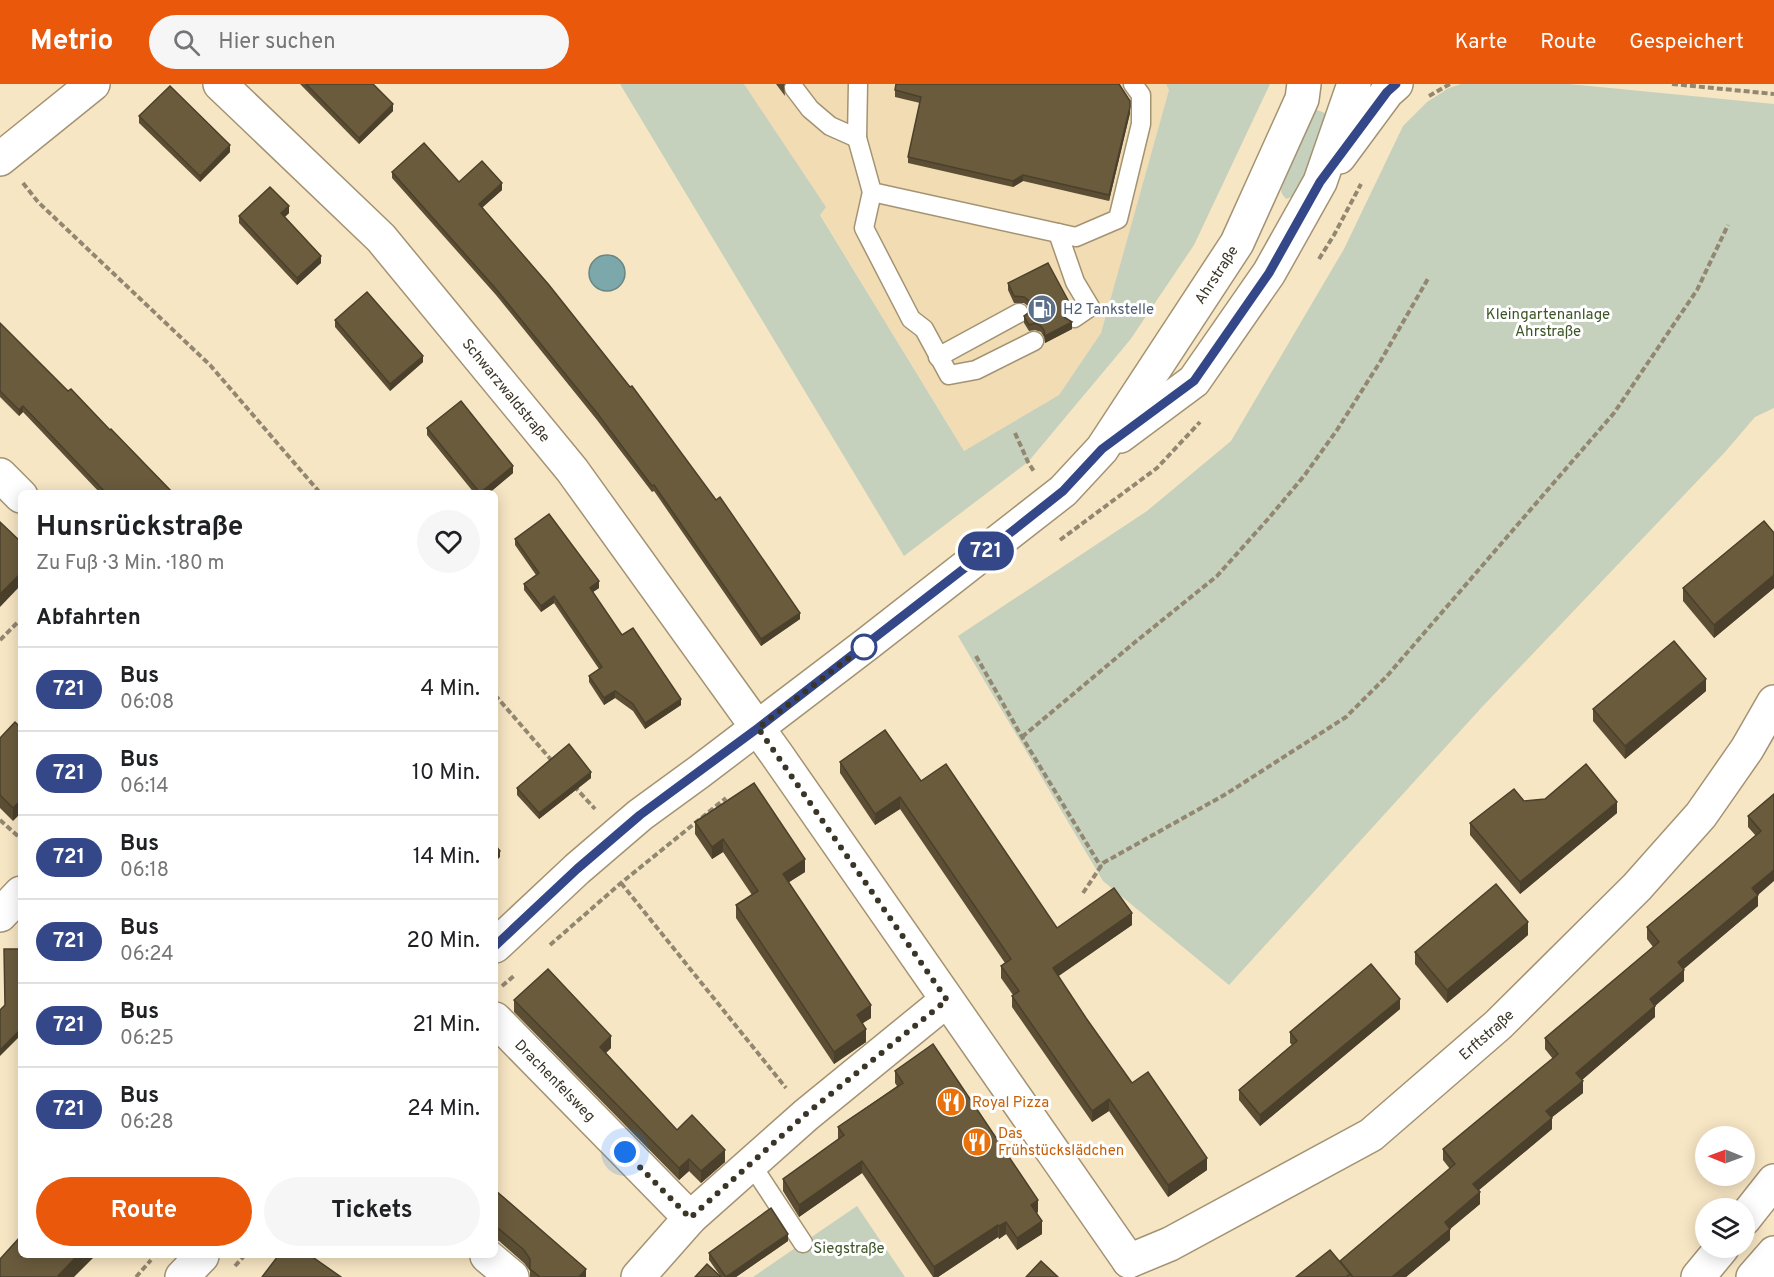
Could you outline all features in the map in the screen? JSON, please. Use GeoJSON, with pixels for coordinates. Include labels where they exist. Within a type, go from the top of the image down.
{"type":"FeatureCollection","features":[{"type":"Feature","properties":{"kind":"main road"},"geometry":{"type":"LineString","coordinates":[[0,159],[93,84]]}},
{"type":"Feature","properties":{"kind":"main road","name":"Schwarzwaldstraße"},"geometry":{"type":"LineString","coordinates":[[220,84],[381,238],[572,470],[758,728],[1130,1269]]}},
{"type":"Feature","properties":{"kind":"main road","name":"Ahrstraße"},"geometry":{"type":"LineString","coordinates":[[498,943],[577,869],[640,815],[758,728],[1063,491],[1102,449],[1237,243],[1302,99],[1304,84]]}},
{"type":"Feature","properties":{"kind":"main road","name":"Ahrstraße"},"geometry":{"type":"LineString","coordinates":[[1102,449],[1194,381],[1269,273],[1320,182],[1354,84]]}},
{"type":"Feature","properties":{"kind":"main road"},"geometry":{"type":"LineString","coordinates":[[1320,182],[1387,92],[1396,84]]}},
{"type":"Feature","properties":{"kind":"main road"},"geometry":{"type":"LineString","coordinates":[[0,475],[18,493]]}},
{"type":"Feature","properties":{"kind":"main road","name":"Erftstraße"},"geometry":{"type":"LineString","coordinates":[[1130,1269],[1170,1244],[1371,1136],[1498,1025],[1637,887],[1701,815],[1747,749],[1774,702]]}},
{"type":"Feature","properties":{"kind":"main road"},"geometry":{"type":"LineString","coordinates":[[0,915],[18,896]]}},
{"type":"Feature","properties":{"kind":"main road"},"geometry":{"type":"LineString","coordinates":[[638,1277],[690,1218],[806,1114],[947,1000]]}},
{"type":"Feature","properties":{"kind":"main road","name":"Drachenfelsweg"},"geometry":{"type":"LineString","coordinates":[[498,1022],[690,1218]]}},
{"type":"Feature","properties":{"kind":"main road"},"geometry":{"type":"LineString","coordinates":[[1755,1206],[1774,1182]]}},
{"type":"Feature","properties":{"kind":"main road"},"geometry":{"type":"LineString","coordinates":[[1753,1277],[1774,1253]]}},
{"type":"Feature","properties":{"kind":"main road"},"geometry":{"type":"LineString","coordinates":[[489,1258],[512,1277]]}},
{"type":"Feature","properties":{"kind":"main road"},"geometry":{"type":"LineString","coordinates":[[1698,1277],[1714,1258]]}},
{"type":"Feature","properties":{"kind":"lane"},"geometry":{"type":"LineString","coordinates":[[858,84],[857,138],[872,192],[864,228],[911,319],[924,329],[949,375],[976,370],[1034,340]]}},
{"type":"Feature","properties":{"kind":"lane"},"geometry":{"type":"LineString","coordinates":[[872,192],[1076,237],[1118,219],[1141,124],[1141,95],[1133,84]]}},
{"type":"Feature","properties":{"kind":"lane"},"geometry":{"type":"LineString","coordinates":[[794,88],[810,109],[830,126],[857,138]]}},
{"type":"Feature","properties":{"kind":"lane"},"geometry":{"type":"LineString","coordinates":[[1058,233],[1067,286],[1090,307],[1074,318]]}},
{"type":"Feature","properties":{"kind":"lane"},"geometry":{"type":"LineString","coordinates":[[938,357],[1019,313]]}},
{"type":"Feature","properties":{"kind":"lane"},"geometry":{"type":"LineString","coordinates":[[751,1164],[803,1243]]}},
{"type":"Feature","properties":{"kind":"path"},"geometry":{"type":"LineString","coordinates":[[1672,84],[1774,94]]}},
{"type":"Feature","properties":{"kind":"path"},"geometry":{"type":"LineString","coordinates":[[38,202],[210,365],[318,490]]}},
{"type":"Feature","properties":{"kind":"path"},"geometry":{"type":"LineString","coordinates":[[1083,893],[1103,863],[1226,794],[1346,717],[1387,676],[1614,413],[1697,290],[1728,225]]}},
{"type":"Feature","properties":{"kind":"path"},"geometry":{"type":"LineString","coordinates":[[1022,737],[1217,576],[1268,519],[1304,476],[1337,430],[1380,362],[1429,277]]}},
{"type":"Feature","properties":{"kind":"path"},"geometry":{"type":"LineString","coordinates":[[1015,433],[1037,476]]}},
{"type":"Feature","properties":{"kind":"path"},"geometry":{"type":"LineString","coordinates":[[0,640],[18,622]]}},
{"type":"Feature","properties":{"kind":"path"},"geometry":{"type":"LineString","coordinates":[[976,656],[1101,867]]}},
{"type":"Feature","properties":{"kind":"path"},"geometry":{"type":"LineString","coordinates":[[498,698],[554,763]]}},
{"type":"Feature","properties":{"kind":"path"},"geometry":{"type":"LineString","coordinates":[[569,780],[601,817]]}},
{"type":"Feature","properties":{"kind":"path"},"geometry":{"type":"LineString","coordinates":[[0,820],[18,836]]}},
{"type":"Feature","properties":{"kind":"path"},"geometry":{"type":"LineString","coordinates":[[621,883],[806,1114]]}},
{"type":"Feature","properties":{"kind":"path"},"geometry":{"type":"LineString","coordinates":[[136,1277],[153,1258]]}},
{"type":"Feature","properties":{"kind":"shaded area"},"geometry":{"type":"Polygon","coordinates":[[[744,84],[1166,84],[1169,90],[1101,333],[1059,395],[964,451],[820,214],[826,207],[744,84]]]}},
{"type":"Feature","properties":{"kind":"green space"},"geometry":{"type":"Polygon","coordinates":[[[620,84],[744,84],[826,207],[820,215],[964,451],[1059,395],[1101,333],[1169,90],[1166,84],[1270,84],[1194,245],[1130,340],[1028,462],[904,556],[620,84]]]}},
{"type":"Feature","properties":{"kind":"green space","name":"Kleingartenanlage Ahrstraße"},"geometry":{"type":"Polygon","coordinates":[[[1461,84],[1569,84],[1774,104],[1774,408],[1755,417],[1725,452],[1483,706],[1229,985],[1103,881],[958,636],[1147,511],[1231,441],[1344,249],[1403,126],[1427,102],[1449,88],[1461,84]]]}},
{"type":"Feature","properties":{"kind":"green space"},"geometry":{"type":"Polygon","coordinates":[[[1314,109],[1333,116],[1294,196],[1286,199],[1281,190],[1314,109]]]}},
{"type":"Feature","properties":{"kind":"green space","name":"Siegstraße"},"geometry":{"type":"Polygon","coordinates":[[[857,1206],[905,1277],[753,1277],[857,1206]]]}},
{"type":"Feature","properties":{"kind":"water"},"geometry":{"type":"Polygon","coordinates":[[[607,255],[620,260],[625,273],[620,286],[607,291],[594,286],[589,273],[594,260],[607,255]]]}},
{"type":"Feature","properties":{"kind":"building"},"geometry":{"type":"Polygon","coordinates":[[[306,84],[373,84],[393,104],[359,138],[306,84]]]}},
{"type":"Feature","properties":{"kind":"building"},"geometry":{"type":"Polygon","coordinates":[[[896,84],[1119,84],[1130,101],[1130,107],[1109,195],[1023,175],[1013,181],[908,157],[921,97],[895,90],[896,84]]]}},
{"type":"Feature","properties":{"kind":"building"},"geometry":{"type":"Polygon","coordinates":[[[170,86],[230,145],[200,176],[139,116],[170,86]]]}},
{"type":"Feature","properties":{"kind":"building"},"geometry":{"type":"Polygon","coordinates":[[[424,143],[459,182],[482,161],[502,183],[479,204],[549,285],[630,387],[632,386],[716,500],[720,497],[800,613],[761,639],[654,485],[652,486],[597,413],[496,289],[392,172],[424,143]]]}},
{"type":"Feature","properties":{"kind":"building"},"geometry":{"type":"Polygon","coordinates":[[[270,187],[289,206],[281,213],[321,256],[297,278],[239,216],[270,187]]]}},
{"type":"Feature","properties":{"kind":"building"},"geometry":{"type":"Polygon","coordinates":[[[1048,263],[1069,302],[1064,307],[1064,317],[1072,322],[1045,336],[1041,326],[1035,323],[1029,325],[1024,316],[1030,307],[1029,301],[1024,297],[1014,296],[1008,283],[1048,263]]]}},
{"type":"Feature","properties":{"kind":"building"},"geometry":{"type":"Polygon","coordinates":[[[367,292],[423,356],[390,384],[335,320],[367,292]]]}},
{"type":"Feature","properties":{"kind":"building"},"geometry":{"type":"Polygon","coordinates":[[[0,323],[68,391],[71,389],[170,490],[103,490],[23,406],[19,410],[0,391],[0,323]]]}},
{"type":"Feature","properties":{"kind":"building"},"geometry":{"type":"Polygon","coordinates":[[[461,401],[513,466],[484,490],[478,490],[427,428],[461,401]]]}},
{"type":"Feature","properties":{"kind":"building"},"geometry":{"type":"Polygon","coordinates":[[[549,514],[599,581],[590,588],[622,635],[633,628],[681,699],[645,723],[633,704],[615,691],[604,698],[589,676],[602,667],[554,596],[541,606],[524,584],[539,573],[515,539],[549,514]]]}},
{"type":"Feature","properties":{"kind":"building"},"geometry":{"type":"Polygon","coordinates":[[[1764,521],[1774,533],[1774,575],[1714,625],[1683,588],[1764,521]]]}},
{"type":"Feature","properties":{"kind":"building"},"geometry":{"type":"Polygon","coordinates":[[[0,522],[18,539],[18,576],[0,594],[0,522]]]}},
{"type":"Feature","properties":{"kind":"building"},"geometry":{"type":"Polygon","coordinates":[[[1674,641],[1706,679],[1625,746],[1593,709],[1674,641]]]}},
{"type":"Feature","properties":{"kind":"building"},"geometry":{"type":"Polygon","coordinates":[[[15,722],[18,725],[18,803],[13,808],[0,795],[0,738],[15,722]]]}},
{"type":"Feature","properties":{"kind":"building"},"geometry":{"type":"Polygon","coordinates":[[[885,730],[921,781],[946,764],[1057,928],[1114,888],[1132,913],[1053,968],[1132,1083],[1148,1072],[1207,1158],[1168,1185],[1109,1099],[1092,1111],[1012,996],[1019,991],[1001,966],[1011,959],[900,797],[875,814],[840,762],[885,730]]]}},
{"type":"Feature","properties":{"kind":"building"},"geometry":{"type":"Polygon","coordinates":[[[569,744],[591,772],[539,813],[517,788],[569,744]]]}},
{"type":"Feature","properties":{"kind":"building"},"geometry":{"type":"Polygon","coordinates":[[[1586,764],[1617,802],[1520,882],[1470,823],[1514,789],[1524,801],[1545,799],[1586,764]]]}},
{"type":"Feature","properties":{"kind":"building"},"geometry":{"type":"Polygon","coordinates":[[[754,783],[805,859],[783,874],[871,1005],[857,1015],[866,1029],[834,1052],[736,905],[758,891],[723,839],[712,847],[695,822],[754,783]]]}},
{"type":"Feature","properties":{"kind":"building"},"geometry":{"type":"Polygon","coordinates":[[[1774,794],[1774,870],[1752,888],[1758,895],[1678,962],[1684,970],[1650,999],[1655,1006],[1576,1073],[1583,1081],[1546,1111],[1552,1118],[1473,1184],[1480,1192],[1445,1222],[1450,1229],[1392,1277],[1353,1277],[1340,1261],[1455,1164],[1443,1149],[1558,1054],[1545,1038],[1659,942],[1647,927],[1761,831],[1748,816],[1774,794]]]}},
{"type":"Feature","properties":{"kind":"building"},"geometry":{"type":"Polygon","coordinates":[[[1496,884],[1528,922],[1447,990],[1415,952],[1496,884]]]}},
{"type":"Feature","properties":{"kind":"building"},"geometry":{"type":"Polygon","coordinates":[[[4,949],[18,949],[18,1032],[0,1050],[0,1010],[5,1005],[4,949]]]}},
{"type":"Feature","properties":{"kind":"building"},"geometry":{"type":"Polygon","coordinates":[[[1371,964],[1400,999],[1260,1115],[1239,1090],[1297,1041],[1290,1032],[1371,964]]]}},
{"type":"Feature","properties":{"kind":"building"},"geometry":{"type":"Polygon","coordinates":[[[548,969],[611,1036],[600,1047],[677,1130],[692,1115],[725,1150],[701,1171],[689,1159],[679,1168],[514,1000],[548,969]]]}},
{"type":"Feature","properties":{"kind":"building"},"geometry":{"type":"Polygon","coordinates":[[[933,1044],[1038,1200],[1031,1205],[1042,1221],[1017,1238],[1006,1222],[998,1225],[934,1267],[862,1161],[799,1205],[783,1179],[844,1135],[838,1127],[903,1083],[895,1071],[933,1044]]]}},
{"type":"Feature","properties":{"kind":"building"},"geometry":{"type":"Polygon","coordinates":[[[498,1193],[586,1269],[579,1277],[540,1277],[530,1269],[530,1259],[524,1250],[499,1229],[498,1193]]]}},
{"type":"Feature","properties":{"kind":"building"},"geometry":{"type":"Polygon","coordinates":[[[771,1208],[788,1234],[726,1277],[709,1253],[771,1208]]]}},
{"type":"Feature","properties":{"kind":"building"},"geometry":{"type":"Polygon","coordinates":[[[18,1239],[18,1258],[75,1258],[57,1277],[0,1277],[0,1259],[18,1239]]]}},
{"type":"Feature","properties":{"kind":"building"},"geometry":{"type":"Polygon","coordinates":[[[1330,1250],[1350,1274],[1346,1277],[1296,1277],[1330,1250]]]}},
{"type":"Feature","properties":{"kind":"building"},"geometry":{"type":"Polygon","coordinates":[[[276,1258],[314,1258],[341,1277],[262,1277],[276,1258]]]}},
{"type":"Feature","properties":{"kind":"building"},"geometry":{"type":"Polygon","coordinates":[[[1041,1261],[1058,1277],[1026,1277],[1041,1261]]]}},
{"type":"Feature","properties":{"kind":"building"},"geometry":{"type":"Polygon","coordinates":[[[707,1264],[721,1277],[695,1277],[707,1264]]]}},
{"type":"Feature","properties":{"kind":"bus line","name":"721"},"geometry":{"type":"LineString","coordinates":[[498,943],[577,869],[640,815],[758,728],[1010,533],[1063,491],[1102,449],[1194,381],[1269,273],[1320,182],[1387,92],[1396,84]]}},
{"type":"Feature","properties":{"kind":"place","name":"H2 Tankstelle"},"geometry":{"type":"Point","coordinates":[1042,309]}},
{"type":"Feature","properties":{"kind":"place","name":"Royal Pizza"},"geometry":{"type":"Point","coordinates":[951,1102]}},
{"type":"Feature","properties":{"kind":"place","name":"Das Frühstückslädchen"},"geometry":{"type":"Point","coordinates":[977,1142]}},
{"type":"Feature","properties":{"kind":"route"},"geometry":{"type":"LineString","coordinates":[[625,1152],[690,1218],[806,1114],[947,1000],[758,728],[867,644],[864,647]]}}]}
